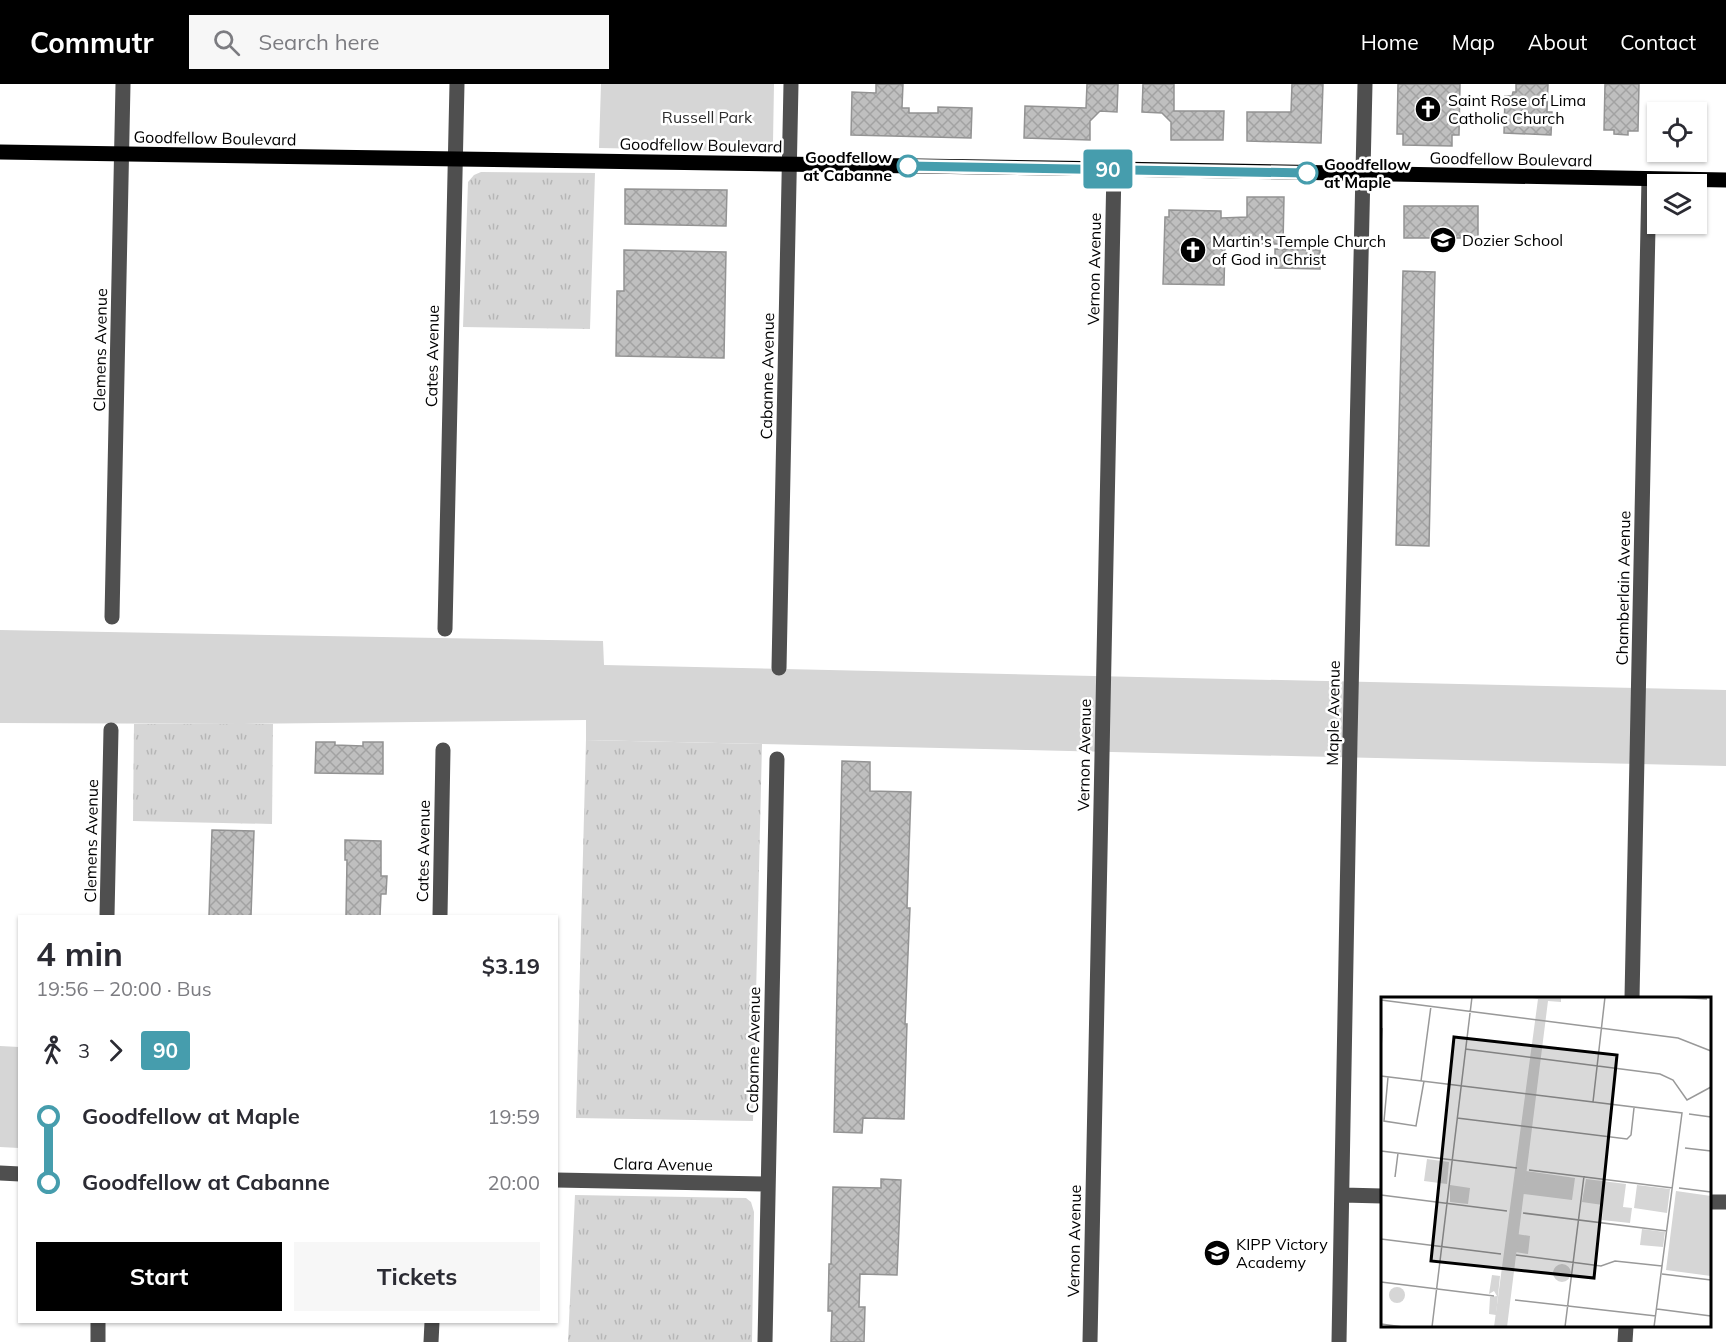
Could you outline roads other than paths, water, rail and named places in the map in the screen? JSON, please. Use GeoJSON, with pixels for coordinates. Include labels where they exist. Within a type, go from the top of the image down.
{"type":"FeatureCollection","features":[{"type":"Feature","properties":{"kind":"main road","name":"Goodfellow Boulevard"},"geometry":{"type":"LineString","coordinates":[[0,152],[1647,179]]}},
{"type":"Feature","properties":{"kind":"main road","name":"Goodfellow Boulevard"},"geometry":{"type":"LineString","coordinates":[[1707,180],[1726,180]]}},
{"type":"Feature","properties":{"kind":"street","name":"Clemens Avenue"},"geometry":{"type":"LineString","coordinates":[[112,617],[123,84]]}},
{"type":"Feature","properties":{"kind":"street","name":"Cates Avenue"},"geometry":{"type":"LineString","coordinates":[[445,629],[457,84]]}},
{"type":"Feature","properties":{"kind":"street","name":"Cabanne Avenue"},"geometry":{"type":"LineString","coordinates":[[779,668],[791,84]]}},
{"type":"Feature","properties":{"kind":"street","name":"Maple Avenue"},"geometry":{"type":"LineString","coordinates":[[1339,1342],[1365,84]]}},
{"type":"Feature","properties":{"kind":"street","name":"Vernon Avenue"},"geometry":{"type":"LineString","coordinates":[[1090,1342],[1114,169]]}},
{"type":"Feature","properties":{"kind":"street","name":"Chamberlain Avenue"},"geometry":{"type":"LineString","coordinates":[[1632,997],[1648,234]]}},
{"type":"Feature","properties":{"kind":"street","name":"Clemens Avenue"},"geometry":{"type":"LineString","coordinates":[[107,915],[111,730]]}},
{"type":"Feature","properties":{"kind":"street","name":"Cates Avenue"},"geometry":{"type":"LineString","coordinates":[[440,915],[443,750]]}},
{"type":"Feature","properties":{"kind":"street","name":"Cabanne Avenue"},"geometry":{"type":"LineString","coordinates":[[765,1342],[777,759]]}},
{"type":"Feature","properties":{"kind":"street"},"geometry":{"type":"LineString","coordinates":[[0,1173],[18,1173]]}},
{"type":"Feature","properties":{"kind":"street","name":"Clara Avenue"},"geometry":{"type":"LineString","coordinates":[[558,1180],[768,1185]]}},
{"type":"Feature","properties":{"kind":"street"},"geometry":{"type":"LineString","coordinates":[[1343,1195],[1381,1196]]}},
{"type":"Feature","properties":{"kind":"street"},"geometry":{"type":"LineString","coordinates":[[98,1323],[98,1342]]}},
{"type":"Feature","properties":{"kind":"street"},"geometry":{"type":"LineString","coordinates":[[431,1342],[432,1323]]}},
{"type":"Feature","properties":{"kind":"street"},"geometry":{"type":"LineString","coordinates":[[1625,1342],[1626,1327]]}},
{"type":"Feature","properties":{"kind":"place","name":"Saint Rose of Lima Catholic Church"},"geometry":{"type":"Point","coordinates":[1428,109]}},
{"type":"Feature","properties":{"kind":"place","name":"Goodfellow at Cabanne"},"geometry":{"type":"Point","coordinates":[908,166]}},
{"type":"Feature","properties":{"kind":"place","name":"Goodfellow at Maple"},"geometry":{"type":"Point","coordinates":[1307,173]}},
{"type":"Feature","properties":{"kind":"place","name":"Dozier School"},"geometry":{"type":"Point","coordinates":[1443,240]}},
{"type":"Feature","properties":{"kind":"place","name":"Martin's Temple Church of God in Christ"},"geometry":{"type":"Point","coordinates":[1193,250]}},
{"type":"Feature","properties":{"kind":"place","name":"KIPP Victory Academy"},"geometry":{"type":"Point","coordinates":[1217,1253]}},
{"type":"Feature","properties":{"kind":"park label","name":"Russell Park"},"geometry":{"type":"Point","coordinates":[707,117]}}]}
